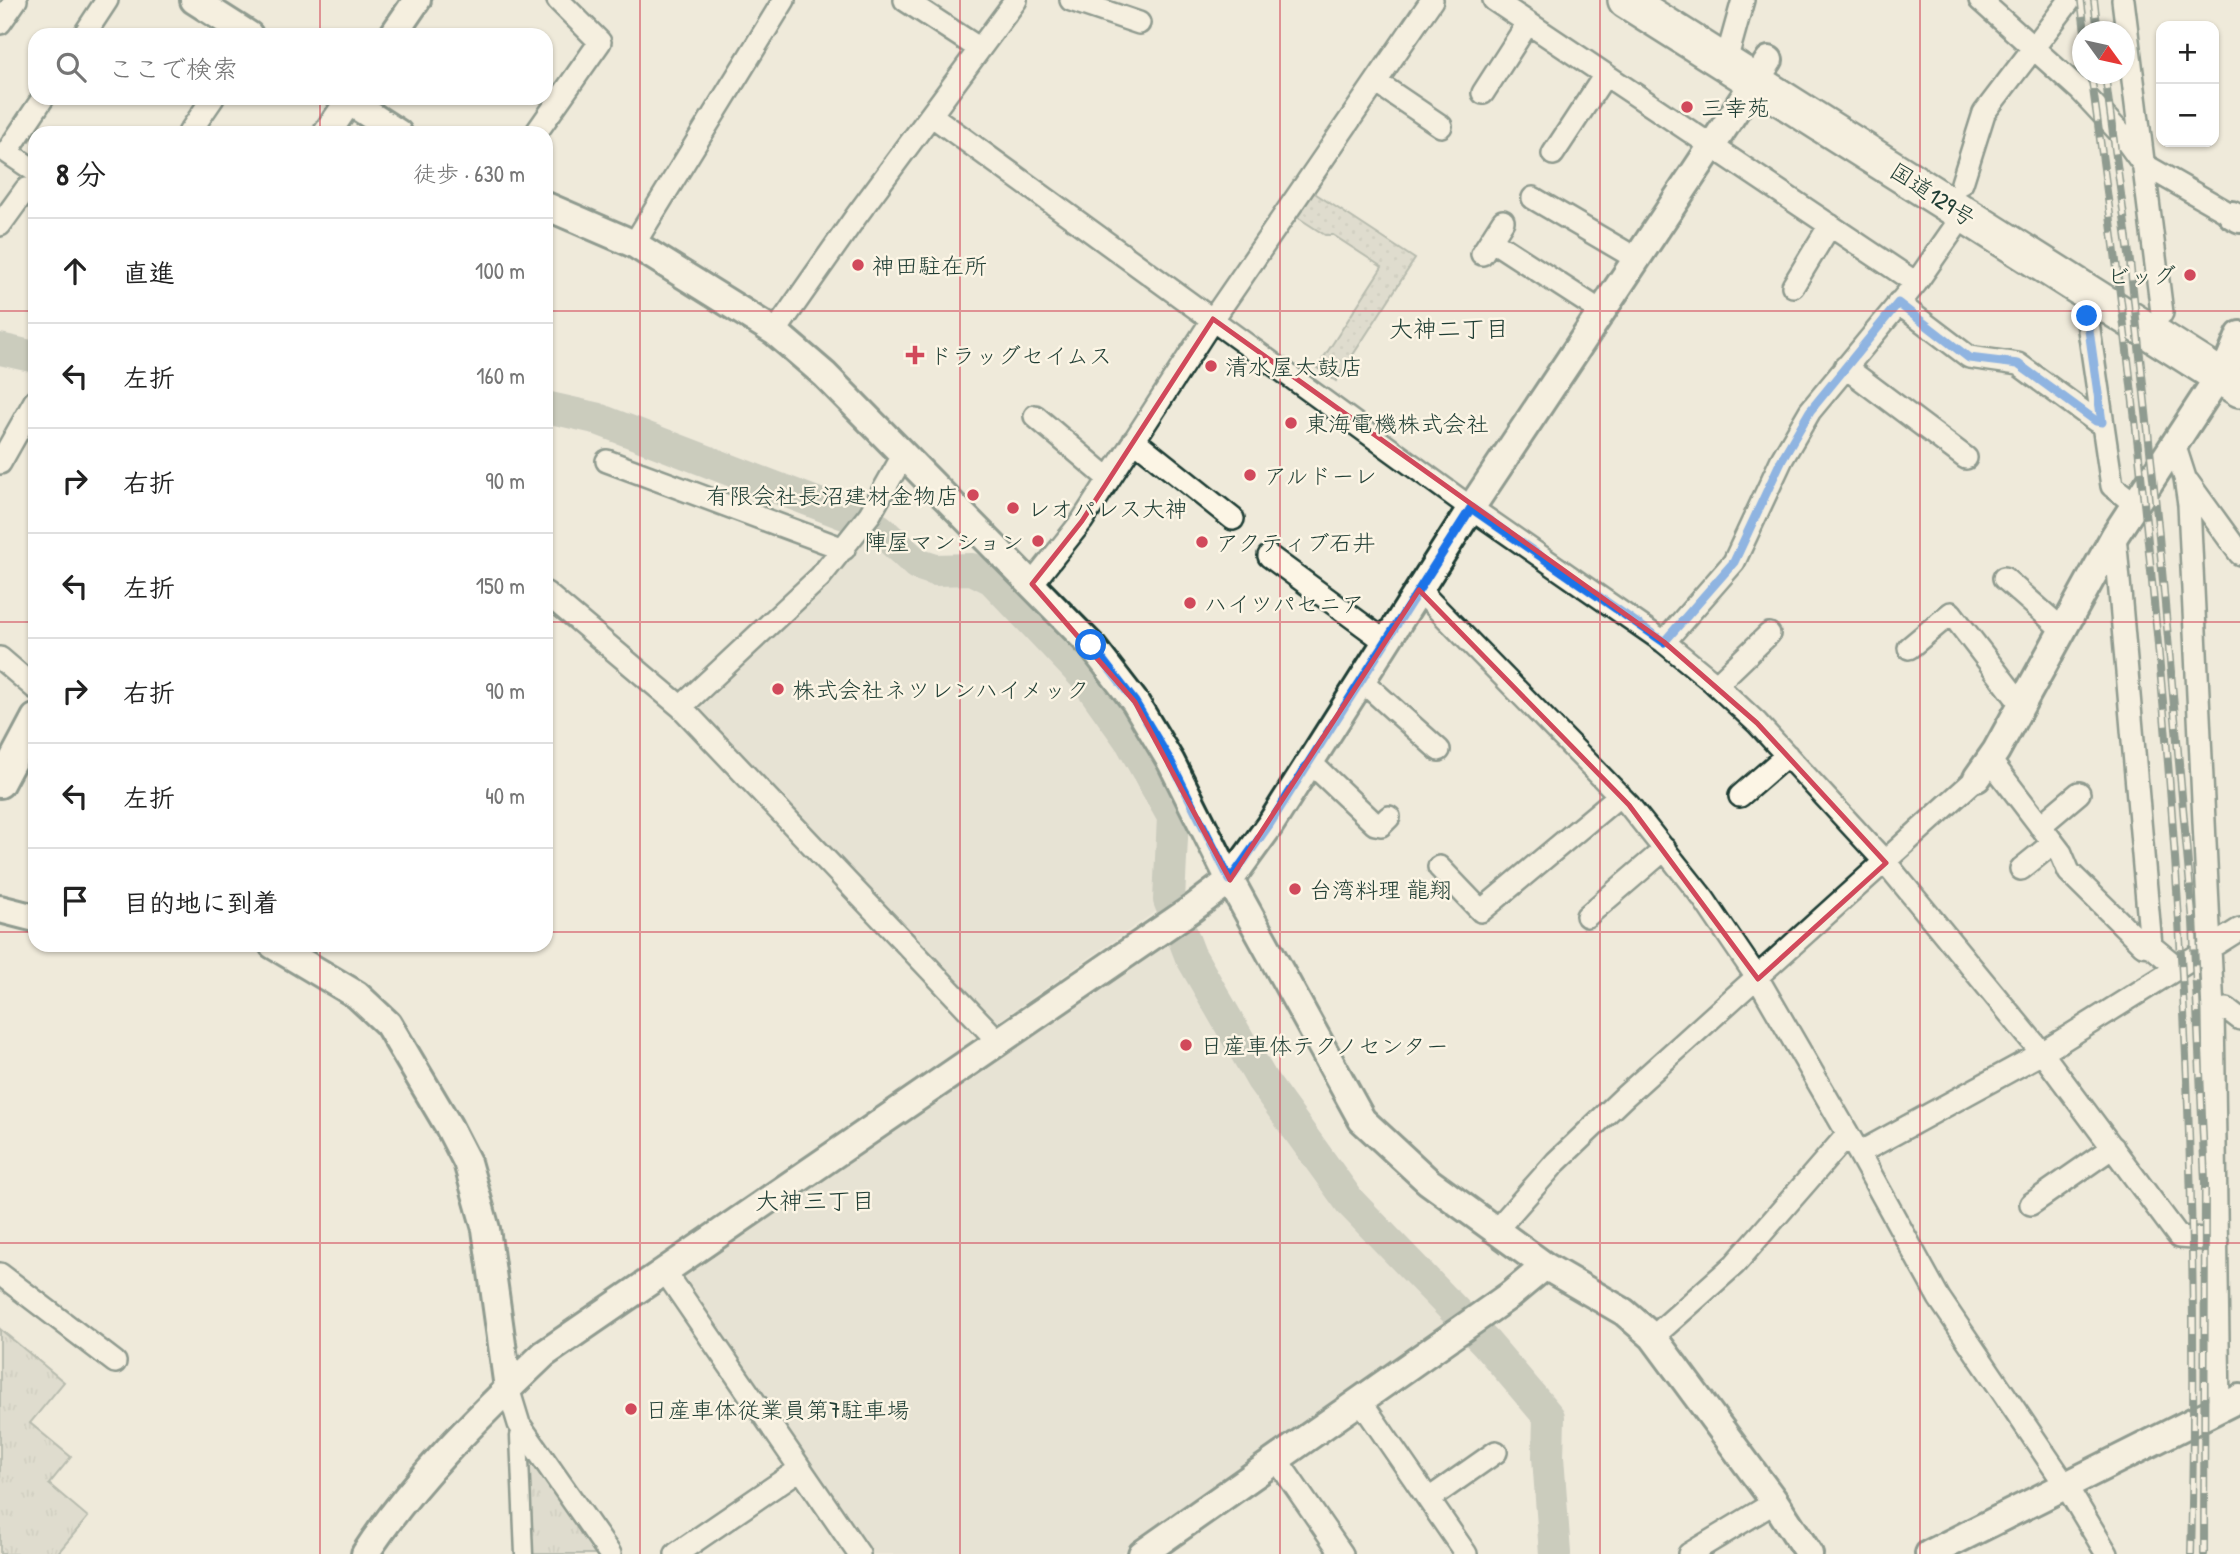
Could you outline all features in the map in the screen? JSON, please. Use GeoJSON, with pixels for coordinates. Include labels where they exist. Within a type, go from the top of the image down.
{"type":"FeatureCollection","features":[{"type":"Feature","properties":{"kind":"highway","name":"国道129号"},"geometry":{"type":"LineString","coordinates":[[1626,0],[1730,49]]}},
{"type":"Feature","properties":{"kind":"highway","name":"国道129号"},"geometry":{"type":"LineString","coordinates":[[1672,0],[1730,49],[1762,70],[1963,198],[2162,313],[2234,365]]}},
{"type":"Feature","properties":{"kind":"highway","name":"国道129号"},"geometry":{"type":"LineString","coordinates":[[1963,198],[2098,299],[2234,365]]}},
{"type":"Feature","properties":{"kind":"street"},"geometry":{"type":"LineString","coordinates":[[0,23],[16,0]]}},
{"type":"Feature","properties":{"kind":"street"},"geometry":{"type":"LineString","coordinates":[[89,28],[107,0]]}},
{"type":"Feature","properties":{"kind":"street"},"geometry":{"type":"LineString","coordinates":[[194,0],[238,28]]}},
{"type":"Feature","properties":{"kind":"street"},"geometry":{"type":"LineString","coordinates":[[399,28],[417,0]]}},
{"type":"Feature","properties":{"kind":"street"},"geometry":{"type":"LineString","coordinates":[[541,126],[600,42],[558,0]]}},
{"type":"Feature","properties":{"kind":"street"},"geometry":{"type":"LineString","coordinates":[[634,244],[785,0]]}},
{"type":"Feature","properties":{"kind":"street"},"geometry":{"type":"LineString","coordinates":[[905,0],[980,49]]}},
{"type":"Feature","properties":{"kind":"street"},"geometry":{"type":"LineString","coordinates":[[775,332],[1016,0]]}},
{"type":"Feature","properties":{"kind":"street"},"geometry":{"type":"LineString","coordinates":[[1070,0],[1139,23]]}},
{"type":"Feature","properties":{"kind":"street"},"geometry":{"type":"LineString","coordinates":[[1032,584],[1082,521],[1213,319],[1432,0]]}},
{"type":"Feature","properties":{"kind":"street"},"geometry":{"type":"LineString","coordinates":[[1494,0],[1916,282]]}},
{"type":"Feature","properties":{"kind":"street"},"geometry":{"type":"LineString","coordinates":[[1730,49],[1743,0]]}},
{"type":"Feature","properties":{"kind":"street"},"geometry":{"type":"LineString","coordinates":[[1980,0],[2114,126],[2143,164],[2236,217]]}},
{"type":"Feature","properties":{"kind":"street"},"geometry":{"type":"LineString","coordinates":[[1664,642],[1734,562],[1782,459],[1810,411],[1916,282],[1963,198],[1984,113],[2006,80],[2034,49],[2070,0]]}},
{"type":"Feature","properties":{"kind":"street"},"geometry":{"type":"LineString","coordinates":[[2123,0],[2162,313]]}},
{"type":"Feature","properties":{"kind":"street"},"geometry":{"type":"LineString","coordinates":[[1483,93],[1528,23]]}},
{"type":"Feature","properties":{"kind":"street"},"geometry":{"type":"LineString","coordinates":[[365,1554],[431,1469],[544,1354],[1230,880],[1310,762],[1471,508],[1762,70]]}},
{"type":"Feature","properties":{"kind":"street"},"geometry":{"type":"LineString","coordinates":[[1553,153],[1605,75]]}},
{"type":"Feature","properties":{"kind":"street"},"geometry":{"type":"LineString","coordinates":[[1377,82],[1441,125]]}},
{"type":"Feature","properties":{"kind":"street"},"geometry":{"type":"LineString","coordinates":[[28,176],[7,152],[38,105]]}},
{"type":"Feature","properties":{"kind":"street"},"geometry":{"type":"LineString","coordinates":[[195,126],[208,105]]}},
{"type":"Feature","properties":{"kind":"street"},"geometry":{"type":"LineString","coordinates":[[331,126],[344,105]]}},
{"type":"Feature","properties":{"kind":"street"},"geometry":{"type":"LineString","coordinates":[[357,105],[388,126]]}},
{"type":"Feature","properties":{"kind":"street"},"geometry":{"type":"LineString","coordinates":[[931,115],[1471,508],[1664,642],[1716,685],[1787,755],[1886,863],[1943,916],[2179,1237],[2217,1240]]}},
{"type":"Feature","properties":{"kind":"street"},"geometry":{"type":"LineString","coordinates":[[0,225],[28,189]]}},
{"type":"Feature","properties":{"kind":"street"},"geometry":{"type":"LineString","coordinates":[[1533,198],[1637,259]]}},
{"type":"Feature","properties":{"kind":"street"},"geometry":{"type":"LineString","coordinates":[[553,209],[634,244],[775,332],[825,375],[1091,645],[1135,702],[1171,762],[1230,880],[1362,1120],[1428,1181],[1545,1266],[1624,1312],[1653,1338],[1775,1502],[1809,1554]]}},
{"type":"Feature","properties":{"kind":"street"},"geometry":{"type":"LineString","coordinates":[[1503,221],[1486,247],[1549,288],[1602,312]]}},
{"type":"Feature","properties":{"kind":"street"},"geometry":{"type":"LineString","coordinates":[[1793,286],[1830,225]]}},
{"type":"Feature","properties":{"kind":"street"},"geometry":{"type":"LineString","coordinates":[[2098,299],[2087,316],[2112,485],[2135,504]]}},
{"type":"Feature","properties":{"kind":"street"},"geometry":{"type":"LineString","coordinates":[[1898,303],[1969,358],[2018,364],[2096,421],[2102,422]]}},
{"type":"Feature","properties":{"kind":"street"},"geometry":{"type":"LineString","coordinates":[[1497,1229],[1556,1163],[1619,1101],[1886,863],[1983,769],[2022,705],[2115,536],[2234,365]]}},
{"type":"Feature","properties":{"kind":"street"},"geometry":{"type":"LineString","coordinates":[[1845,367],[1897,395],[1952,456]]}},
{"type":"Feature","properties":{"kind":"street"},"geometry":{"type":"LineString","coordinates":[[0,463],[28,413]]}},
{"type":"Feature","properties":{"kind":"street"},"geometry":{"type":"LineString","coordinates":[[1035,415],[1109,479]]}},
{"type":"Feature","properties":{"kind":"street"},"geometry":{"type":"LineString","coordinates":[[1134,440],[1233,519]]}},
{"type":"Feature","properties":{"kind":"street"},"geometry":{"type":"LineString","coordinates":[[1929,1554],[2230,1403],[2217,1240],[2213,1010],[2189,505],[2185,478],[2175,447]]}},
{"type":"Feature","properties":{"kind":"street"},"geometry":{"type":"LineString","coordinates":[[681,707],[820,577],[870,514],[904,454]]}},
{"type":"Feature","properties":{"kind":"street"},"geometry":{"type":"LineString","coordinates":[[607,461],[844,549]]}},
{"type":"Feature","properties":{"kind":"street"},"geometry":{"type":"LineString","coordinates":[[2185,478],[2240,554]]}},
{"type":"Feature","properties":{"kind":"street"},"geometry":{"type":"LineString","coordinates":[[2115,536],[2151,946]]}},
{"type":"Feature","properties":{"kind":"street"},"geometry":{"type":"LineString","coordinates":[[1269,556],[1386,642]]}},
{"type":"Feature","properties":{"kind":"street"},"geometry":{"type":"LineString","coordinates":[[2004,578],[2063,630]]}},
{"type":"Feature","properties":{"kind":"street"},"geometry":{"type":"LineString","coordinates":[[1419,590],[1620,795],[1703,898],[1758,979],[1854,1144],[1938,1298],[2065,1484],[2107,1554]]}},
{"type":"Feature","properties":{"kind":"street"},"geometry":{"type":"LineString","coordinates":[[553,599],[681,707],[999,1041]]}},
{"type":"Feature","properties":{"kind":"street"},"geometry":{"type":"LineString","coordinates":[[1914,635],[1951,613],[2022,705]]}},
{"type":"Feature","properties":{"kind":"street"},"geometry":{"type":"LineString","coordinates":[[1716,685],[1769,634]]}},
{"type":"Feature","properties":{"kind":"street"},"geometry":{"type":"LineString","coordinates":[[0,658],[28,682]]}},
{"type":"Feature","properties":{"kind":"street"},"geometry":{"type":"LineString","coordinates":[[1362,681],[1438,750]]}},
{"type":"Feature","properties":{"kind":"street"},"geometry":{"type":"LineString","coordinates":[[0,784],[28,731]]}},
{"type":"Feature","properties":{"kind":"street"},"geometry":{"type":"LineString","coordinates":[[1740,796],[1787,755]]}},
{"type":"Feature","properties":{"kind":"street"},"geometry":{"type":"LineString","coordinates":[[1310,762],[1375,824]]}},
{"type":"Feature","properties":{"kind":"street"},"geometry":{"type":"LineString","coordinates":[[1983,769],[2047,834],[2070,872],[2143,945],[2151,946],[2178,968]]}},
{"type":"Feature","properties":{"kind":"street"},"geometry":{"type":"LineString","coordinates":[[2021,869],[2079,793]]}},
{"type":"Feature","properties":{"kind":"street"},"geometry":{"type":"LineString","coordinates":[[1443,879],[1481,911],[1541,851],[1620,795]]}},
{"type":"Feature","properties":{"kind":"street"},"geometry":{"type":"LineString","coordinates":[[1587,916],[1665,849]]}},
{"type":"Feature","properties":{"kind":"street"},"geometry":{"type":"LineString","coordinates":[[0,909],[28,916]]}},
{"type":"Feature","properties":{"kind":"street"},"geometry":{"type":"LineString","coordinates":[[1653,1338],[1735,1264],[1854,1144],[2042,1053],[2240,929]]}},
{"type":"Feature","properties":{"kind":"street"},"geometry":{"type":"LineString","coordinates":[[285,952],[357,995],[388,1024],[467,1162],[486,1229],[508,1388],[519,1430],[524,1554]]}},
{"type":"Feature","properties":{"kind":"street"},"geometry":{"type":"LineString","coordinates":[[2213,1010],[2227,1009],[2240,1019]]}},
{"type":"Feature","properties":{"kind":"street"},"geometry":{"type":"LineString","coordinates":[[2031,1204],[2113,1147]]}},
{"type":"Feature","properties":{"kind":"street"},"geometry":{"type":"LineString","coordinates":[[1142,1554],[1510,1295],[1545,1266]]}},
{"type":"Feature","properties":{"kind":"street"},"geometry":{"type":"LineString","coordinates":[[664,1270],[859,1554]]}},
{"type":"Feature","properties":{"kind":"street"},"geometry":{"type":"LineString","coordinates":[[0,1274],[116,1362]]}},
{"type":"Feature","properties":{"kind":"street"},"geometry":{"type":"LineString","coordinates":[[1360,1400],[1466,1554]]}},
{"type":"Feature","properties":{"kind":"street"},"geometry":{"type":"LineString","coordinates":[[519,1430],[610,1554]]}},
{"type":"Feature","properties":{"kind":"street"},"geometry":{"type":"LineString","coordinates":[[1429,1499],[1496,1452]]}},
{"type":"Feature","properties":{"kind":"street"},"geometry":{"type":"LineString","coordinates":[[1277,1460],[1342,1554]]}},
{"type":"Feature","properties":{"kind":"street"},"geometry":{"type":"LineString","coordinates":[[676,1554],[800,1469]]}},
{"type":"Feature","properties":{"kind":"street"},"geometry":{"type":"LineString","coordinates":[[1689,1554],[1775,1502]]}},
{"type":"Feature","properties":{"kind":"highlighted area"},"geometry":{"type":"Polygon","coordinates":[[[1213,319],[1664,642],[1757,723],[1886,863],[1758,979],[1629,805],[1419,590],[1230,880],[1135,702],[1032,584],[1082,521],[1213,319]]]}},
{"type":"Feature","properties":{"kind":"shaded area"},"geometry":{"type":"Polygon","coordinates":[[[867,531],[877,534],[921,571],[961,572],[991,580],[1083,676],[1129,743],[1170,817],[1158,910],[990,1027],[691,705],[867,531]]]}},
{"type":"Feature","properties":{"kind":"shaded area"},"geometry":{"type":"Polygon","coordinates":[[[1181,936],[1188,956],[1259,1080],[1348,1202],[1460,1319],[1120,1554],[866,1554],[681,1280],[683,1274],[1181,936]]]}},
{"type":"Feature","properties":{"kind":"green space"},"geometry":{"type":"Polygon","coordinates":[[[1310,190],[1415,259],[1336,381],[1317,368],[1382,267],[1333,235],[1325,235],[1294,215],[1310,190]]]}},
{"type":"Feature","properties":{"kind":"green space"},"geometry":{"type":"Polygon","coordinates":[[[0,1329],[64,1382],[30,1423],[71,1457],[49,1484],[88,1517],[57,1554],[0,1554],[0,1329]]]}},
{"type":"Feature","properties":{"kind":"green space"},"geometry":{"type":"Polygon","coordinates":[[[524,1440],[602,1554],[530,1554],[524,1440]]]}},
{"type":"Feature","properties":{"kind":"waterway"},"geometry":{"type":"LineString","coordinates":[[0,349],[28,355]]}},
{"type":"Feature","properties":{"kind":"waterway"},"geometry":{"type":"LineString","coordinates":[[553,409],[595,418],[850,516],[879,529],[917,564],[935,570],[972,569],[992,579],[1084,676],[1131,742],[1173,817],[1169,900],[1190,955],[1262,1080],[1350,1202],[1486,1343],[1549,1417],[1548,1457],[1555,1554]]}},
{"type":"Feature","properties":{"kind":"railway"},"geometry":{"type":"LineString","coordinates":[[2081,0],[2084,21]]}},
{"type":"Feature","properties":{"kind":"railway"},"geometry":{"type":"LineString","coordinates":[[2094,0],[2097,21]]}},
{"type":"Feature","properties":{"kind":"railway"},"geometry":{"type":"LineString","coordinates":[[2092,84],[2138,442],[2172,812],[2191,1183],[2191,1554]]}},
{"type":"Feature","properties":{"kind":"railway"},"geometry":{"type":"LineString","coordinates":[[2106,84],[2130,262],[2158,525],[2193,921],[2205,1181],[2204,1554]]}},
{"type":"Feature","properties":{"kind":"place","name":"三幸苑"},"geometry":{"type":"Point","coordinates":[1687,107]}},
{"type":"Feature","properties":{"kind":"place","name":"神田駐在所"},"geometry":{"type":"Point","coordinates":[858,265]}},
{"type":"Feature","properties":{"kind":"place","name":"ビッグ"},"geometry":{"type":"Point","coordinates":[2190,275]}},
{"type":"Feature","properties":{"kind":"place","name":"ドラッグセイムス"},"geometry":{"type":"Point","coordinates":[915,355]}},
{"type":"Feature","properties":{"kind":"place","name":"清水屋太鼓店"},"geometry":{"type":"Point","coordinates":[1211,366]}},
{"type":"Feature","properties":{"kind":"place","name":"東海電機株式会社"},"geometry":{"type":"Point","coordinates":[1291,423]}},
{"type":"Feature","properties":{"kind":"place","name":"アルドーレ"},"geometry":{"type":"Point","coordinates":[1250,475]}},
{"type":"Feature","properties":{"kind":"place","name":"有限会社長沼建材金物店"},"geometry":{"type":"Point","coordinates":[973,495]}},
{"type":"Feature","properties":{"kind":"place","name":"レオパレス大神"},"geometry":{"type":"Point","coordinates":[1013,508]}},
{"type":"Feature","properties":{"kind":"place","name":"陣屋マンション"},"geometry":{"type":"Point","coordinates":[1038,541]}},
{"type":"Feature","properties":{"kind":"place","name":"アクティブ石井"},"geometry":{"type":"Point","coordinates":[1202,542]}},
{"type":"Feature","properties":{"kind":"place","name":"ハイツパセニア"},"geometry":{"type":"Point","coordinates":[1190,603]}},
{"type":"Feature","properties":{"kind":"place","name":"株式会社ネツレンハイメック"},"geometry":{"type":"Point","coordinates":[778,689]}},
{"type":"Feature","properties":{"kind":"place","name":"台湾料理 龍翔"},"geometry":{"type":"Point","coordinates":[1295,889]}},
{"type":"Feature","properties":{"kind":"place","name":"日産車体テクノセンター"},"geometry":{"type":"Point","coordinates":[1186,1045]}},
{"type":"Feature","properties":{"kind":"place","name":"日産車体従業員第7駐車場"},"geometry":{"type":"Point","coordinates":[631,1409]}},
{"type":"Feature","properties":{"kind":"district","name":"大神二丁目"},"geometry":{"type":"Point","coordinates":[1449,328]}},
{"type":"Feature","properties":{"kind":"district","name":"大神三丁目"},"geometry":{"type":"Point","coordinates":[815,1200]}},
{"type":"Feature","properties":{"kind":"route"},"geometry":{"type":"LineString","coordinates":[[1091,645],[1135,702],[1171,762],[1230,880],[1269,825],[1471,508],[1664,642],[1734,562],[1782,459],[1810,411],[1898,303],[1969,358],[2018,364],[2096,421],[2102,422],[2087,316]]}}]}
